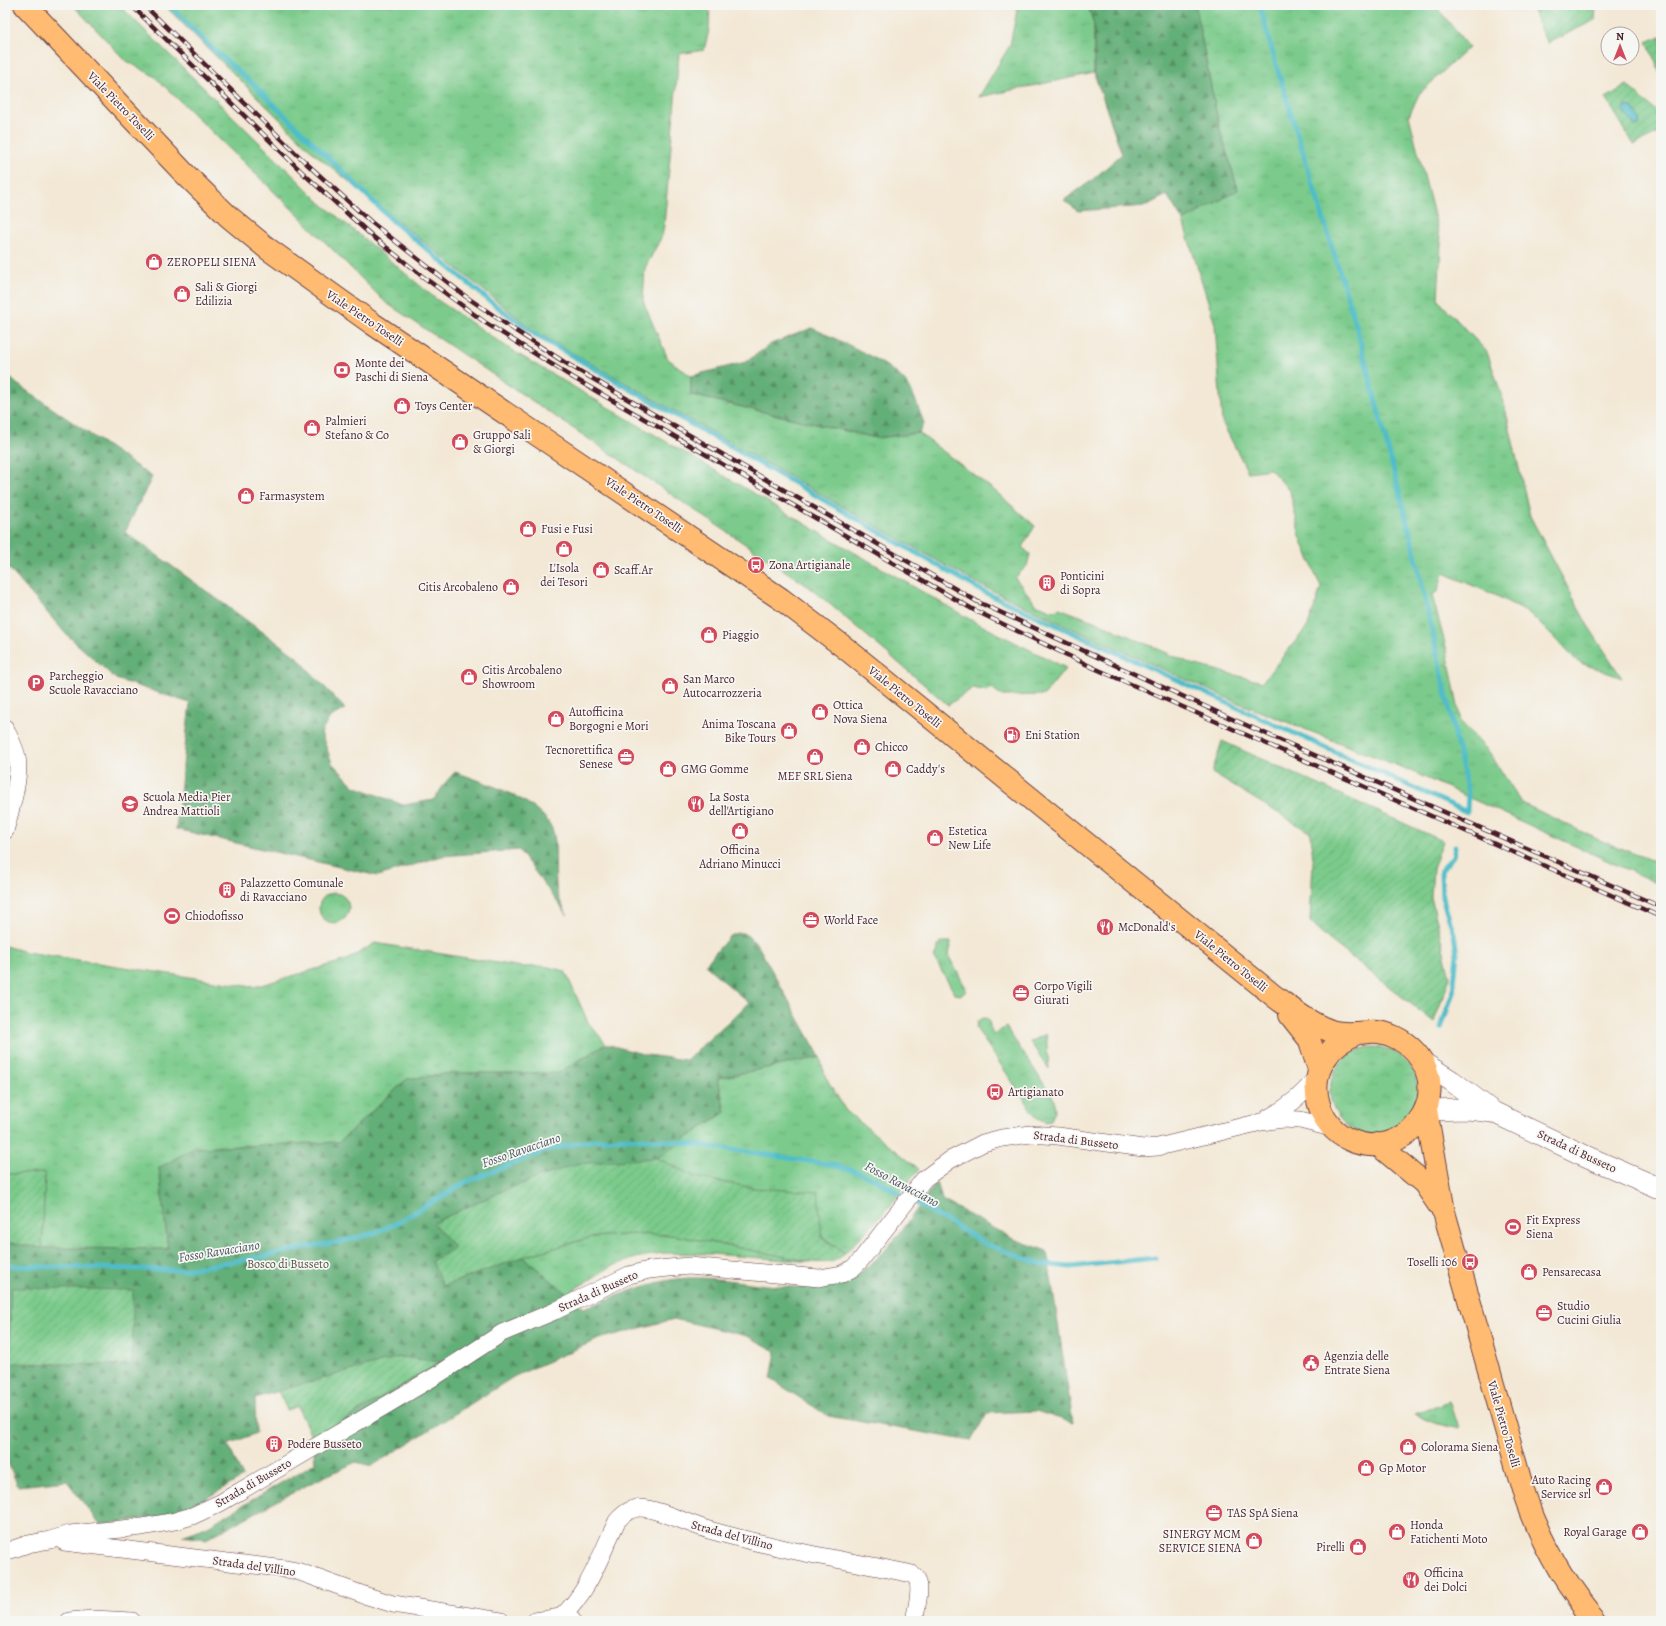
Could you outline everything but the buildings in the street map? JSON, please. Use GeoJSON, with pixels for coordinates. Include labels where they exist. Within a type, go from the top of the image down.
{"type":"FeatureCollection","features":[{"type":"Feature","properties":{"kind":"main road","name":"Viale Pietro Toselli"},"geometry":{"type":"LineString","coordinates":[[25,5],[188,177],[228,216],[268,250],[367,320],[781,599],[849,652],[1274,996],[1317,1026],[1337,1032],[1355,1034],[1371,1032],[1387,1034],[1402,1041],[1415,1052],[1422,1062],[1429,1082],[1429,1094],[1426,1110],[1419,1122],[1408,1132],[1390,1142],[1362,1144],[1350,1140],[1332,1128],[1318,1103],[1316,1092],[1318,1073],[1326,1056],[1343,1040],[1355,1034]]}},
{"type":"Feature","properties":{"kind":"main road","name":"Viale Pietro Toselli"},"geometry":{"type":"LineString","coordinates":[[1274,996],[1309,1039],[1318,1073]]}},
{"type":"Feature","properties":{"kind":"main road","name":"Viale Pietro Toselli"},"geometry":{"type":"LineString","coordinates":[[1426,1110],[1444,1212],[1530,1511],[1541,1540],[1556,1568],[1596,1621]]}},
{"type":"Feature","properties":{"kind":"main road","name":"Viale Pietro Toselli"},"geometry":{"type":"LineString","coordinates":[[1377,1144],[1424,1184],[1444,1212]]}},
{"type":"Feature","properties":{"kind":"street"},"geometry":{"type":"LineString","coordinates":[[5,728],[15,751],[18,764],[5,831]]}},
{"type":"Feature","properties":{"kind":"street","name":"Strada di Busseto"},"geometry":{"type":"LineString","coordinates":[[1422,1062],[1452,1081],[1494,1112],[1581,1154],[1661,1189]]}},
{"type":"Feature","properties":{"kind":"street","name":"Strada di Busseto"},"geometry":{"type":"LineString","coordinates":[[1261,1122],[1293,1103],[1304,1092],[1318,1073]]}},
{"type":"Feature","properties":{"kind":"street","name":"Strada di Busseto"},"geometry":{"type":"LineString","coordinates":[[1426,1110],[1468,1109],[1494,1112]]}},
{"type":"Feature","properties":{"kind":"street","name":"Strada di Busseto"},"geometry":{"type":"LineString","coordinates":[[5,1552],[28,1544],[50,1540],[70,1534],[142,1527],[192,1516],[220,1503],[433,1378],[502,1333],[555,1311],[629,1275],[649,1270],[689,1266],[810,1278],[828,1277],[842,1274],[853,1268],[860,1261],[920,1184],[938,1167],[974,1147],[1002,1138],[1030,1134],[1058,1136],[1143,1148],[1158,1147],[1261,1122],[1283,1119],[1300,1120],[1332,1128]]}},
{"type":"Feature","properties":{"kind":"street","name":"Strada del Villino"},"geometry":{"type":"LineString","coordinates":[[535,1621],[568,1619],[573,1606],[582,1594],[617,1521],[622,1515],[630,1510],[640,1508],[651,1510],[708,1530],[789,1550],[912,1574],[918,1578],[919,1585],[914,1621]]}},
{"type":"Feature","properties":{"kind":"street","name":"Strada del Villino"},"geometry":{"type":"LineString","coordinates":[[50,1540],[286,1570],[302,1573],[393,1604],[501,1621]]}},
{"type":"Feature","properties":{"kind":"street"},"geometry":{"type":"LineString","coordinates":[[69,1621],[93,1619],[132,1621]]}},
{"type":"Feature","properties":{"kind":"green space"},"geometry":{"type":"Polygon","coordinates":[[[73,5],[119,5],[321,203],[436,299],[513,351],[973,621],[1066,668],[1044,695],[1002,696],[991,687],[987,691],[973,688],[948,705],[812,589],[385,302],[294,211],[154,76],[125,60],[73,5]]]}},
{"type":"Feature","properties":{"kind":"green space"},"geometry":{"type":"Polygon","coordinates":[[[164,5],[710,5],[709,30],[704,50],[679,54],[664,226],[662,236],[645,268],[643,301],[668,359],[691,376],[691,395],[876,438],[919,433],[995,491],[1035,526],[1022,547],[1030,554],[1027,566],[1015,578],[1036,604],[1053,611],[1059,608],[1099,623],[1192,664],[1262,682],[1308,626],[1321,588],[1300,536],[1290,491],[1270,469],[1248,472],[1222,422],[1215,324],[1183,221],[1238,189],[1219,127],[1195,5],[1435,5],[1469,47],[1419,94],[1409,116],[1441,243],[1438,300],[1487,352],[1503,399],[1530,516],[1587,624],[1622,678],[1578,662],[1530,614],[1495,595],[1443,573],[1438,591],[1432,595],[1447,651],[1461,722],[1489,752],[1522,803],[1599,840],[1661,864],[1661,885],[1406,769],[1236,702],[1062,624],[980,585],[534,331],[315,154],[164,5]]]}},
{"type":"Feature","properties":{"kind":"green space"},"geometry":{"type":"Polygon","coordinates":[[[1018,5],[1088,5],[1094,25],[1094,73],[979,97],[1010,45],[1018,5]]]}},
{"type":"Feature","properties":{"kind":"green space"},"geometry":{"type":"Polygon","coordinates":[[[1088,5],[1195,5],[1219,127],[1238,190],[1183,221],[1167,195],[1145,206],[1078,211],[1064,200],[1091,181],[1122,154],[1094,73],[1094,25],[1088,5]]]}},
{"type":"Feature","properties":{"kind":"green space"},"geometry":{"type":"Polygon","coordinates":[[[1531,5],[1596,5],[1595,20],[1548,43],[1542,34],[1531,5]]]}},
{"type":"Feature","properties":{"kind":"green space"},"geometry":{"type":"Polygon","coordinates":[[[1661,36],[1661,75],[1647,42],[1661,36]]]}},
{"type":"Feature","properties":{"kind":"green space"},"geometry":{"type":"Polygon","coordinates":[[[1627,85],[1655,110],[1661,130],[1661,132],[1634,145],[1606,98],[1627,85]]]}},
{"type":"Feature","properties":{"kind":"green space"},"geometry":{"type":"Polygon","coordinates":[[[812,328],[863,352],[900,376],[912,393],[924,423],[919,433],[876,438],[691,395],[691,376],[746,362],[771,344],[812,328]]]}},
{"type":"Feature","properties":{"kind":"green space"},"geometry":{"type":"Polygon","coordinates":[[[5,373],[17,384],[152,477],[125,532],[297,657],[345,709],[330,717],[321,733],[332,763],[354,786],[403,805],[434,800],[445,783],[455,772],[481,781],[527,803],[540,813],[549,823],[554,835],[557,893],[567,915],[519,850],[442,856],[378,876],[176,829],[190,703],[116,679],[65,633],[5,564],[5,373]]]}},
{"type":"Feature","properties":{"kind":"green space"},"geometry":{"type":"Polygon","coordinates":[[[1222,741],[1443,841],[1433,869],[1431,897],[1450,977],[1434,1022],[1327,938],[1310,922],[1313,862],[1311,833],[1212,773],[1222,741]]]}},
{"type":"Feature","properties":{"kind":"green space"},"geometry":{"type":"Polygon","coordinates":[[[334,893],[345,897],[349,908],[345,919],[334,923],[323,919],[319,908],[323,897],[334,893]]]}},
{"type":"Feature","properties":{"kind":"green space","name":"Bosco di Busseto"},"geometry":{"type":"Polygon","coordinates":[[[737,933],[744,933],[757,944],[820,1057],[718,1078],[725,1112],[657,1158],[576,1165],[505,1190],[433,1223],[455,1248],[443,1286],[523,1257],[584,1308],[648,1285],[675,1279],[708,1278],[772,1286],[794,1287],[815,1287],[835,1283],[853,1276],[877,1258],[899,1234],[937,1182],[942,1200],[1011,1238],[1047,1251],[1073,1423],[1036,1411],[987,1413],[971,1441],[828,1416],[771,1379],[776,1351],[747,1336],[674,1319],[599,1339],[515,1376],[372,1466],[356,1462],[311,1483],[206,1539],[182,1536],[206,1527],[315,1463],[313,1439],[440,1362],[400,1357],[255,1398],[256,1433],[228,1445],[243,1477],[195,1505],[157,1517],[100,1525],[67,1481],[18,1486],[5,1456],[5,1242],[42,1248],[168,1249],[159,1168],[194,1148],[339,1142],[407,1079],[452,1073],[558,1073],[606,1044],[646,1055],[686,1060],[749,1003],[705,965],[729,937],[737,933]]]}},
{"type":"Feature","properties":{"kind":"green space"},"geometry":{"type":"Polygon","coordinates":[[[940,942],[951,942],[949,957],[966,988],[962,995],[955,994],[934,958],[940,942]]]}},
{"type":"Feature","properties":{"kind":"green space"},"geometry":{"type":"Polygon","coordinates":[[[375,943],[522,967],[544,966],[565,971],[588,1022],[606,1044],[558,1073],[452,1073],[407,1079],[339,1142],[194,1148],[159,1168],[168,1249],[42,1248],[45,1174],[5,1174],[5,946],[26,952],[254,987],[347,960],[375,943]]]}},
{"type":"Feature","properties":{"kind":"green space"},"geometry":{"type":"Polygon","coordinates":[[[984,1018],[988,1019],[993,1035],[1006,1027],[1054,1099],[1055,1111],[1051,1120],[1046,1122],[1036,1117],[976,1028],[978,1021],[984,1018]]]}},
{"type":"Feature","properties":{"kind":"green space"},"geometry":{"type":"Polygon","coordinates":[[[1046,1034],[1049,1069],[1030,1042],[1046,1034]]]}},
{"type":"Feature","properties":{"kind":"green space"},"geometry":{"type":"Polygon","coordinates":[[[1374,1047],[1391,1051],[1405,1060],[1414,1074],[1418,1091],[1414,1108],[1405,1122],[1391,1131],[1374,1135],[1357,1131],[1343,1122],[1334,1108],[1330,1091],[1334,1074],[1343,1060],[1357,1051],[1374,1047]]]}},
{"type":"Feature","properties":{"kind":"green space"},"geometry":{"type":"Polygon","coordinates":[[[820,1057],[825,1076],[846,1111],[919,1169],[885,1212],[845,1253],[753,1188],[695,1177],[657,1158],[725,1112],[718,1078],[820,1057]]]}},
{"type":"Feature","properties":{"kind":"green space"},"geometry":{"type":"Polygon","coordinates":[[[657,1158],[695,1177],[753,1188],[818,1192],[822,1238],[845,1253],[834,1261],[822,1263],[673,1235],[634,1234],[592,1237],[523,1257],[443,1286],[432,1261],[455,1248],[433,1223],[505,1190],[576,1164],[657,1158]]]}},
{"type":"Feature","properties":{"kind":"green space"},"geometry":{"type":"Polygon","coordinates":[[[45,1173],[42,1248],[5,1242],[5,1174],[45,1173]]]}},
{"type":"Feature","properties":{"kind":"green space"},"geometry":{"type":"Polygon","coordinates":[[[634,1234],[673,1235],[812,1262],[711,1254],[662,1253],[636,1258],[612,1266],[567,1294],[523,1257],[592,1237],[634,1234]]]}},
{"type":"Feature","properties":{"kind":"green space"},"geometry":{"type":"Polygon","coordinates":[[[11,1288],[133,1290],[132,1365],[9,1363],[11,1288]]]}},
{"type":"Feature","properties":{"kind":"green space"},"geometry":{"type":"Polygon","coordinates":[[[400,1357],[441,1362],[313,1439],[297,1406],[287,1410],[278,1391],[400,1357]]]}},
{"type":"Feature","properties":{"kind":"green space"},"geometry":{"type":"Polygon","coordinates":[[[1450,1401],[1459,1429],[1434,1423],[1415,1414],[1450,1401]]]}},
{"type":"Feature","properties":{"kind":"water"},"geometry":{"type":"Polygon","coordinates":[[[1626,106],[1632,107],[1640,119],[1639,125],[1635,126],[1623,111],[1626,106]]]}},
{"type":"Feature","properties":{"kind":"waterway"},"geometry":{"type":"LineString","coordinates":[[169,5],[211,47],[255,86],[393,221],[491,302],[536,335],[986,593],[1467,812],[1468,793],[1413,545],[1356,325],[1274,58],[1260,5]]}},
{"type":"Feature","properties":{"kind":"waterway"},"geometry":{"type":"LineString","coordinates":[[1441,1028],[1453,992],[1457,955],[1454,934],[1442,897],[1441,871],[1453,856],[1455,847]]}},
{"type":"Feature","properties":{"kind":"waterway","name":"Fosso Ravacciano"},"geometry":{"type":"LineString","coordinates":[[5,1264],[15,1266],[183,1270],[340,1242],[374,1233],[395,1224],[466,1182],[548,1150],[592,1140],[629,1138],[670,1141],[763,1154],[833,1165],[857,1172],[875,1179],[986,1244],[1040,1264],[1070,1267],[1155,1258]]}},
{"type":"Feature","properties":{"kind":"railway"},"geometry":{"type":"LineString","coordinates":[[131,5],[304,174],[371,235],[422,276],[486,323],[572,377],[974,610],[1094,668],[1661,917]]}},
{"type":"Feature","properties":{"kind":"railway"},"geometry":{"type":"LineString","coordinates":[[144,5],[307,164],[371,222],[465,296],[564,362],[978,602],[1230,718],[1661,907]]}},
{"type":"Feature","properties":{"kind":"place","name":"ZEROPELI SIENA"},"geometry":{"type":"Point","coordinates":[154,262]}},
{"type":"Feature","properties":{"kind":"place","name":"Sali & Giorgi Edilizia"},"geometry":{"type":"Point","coordinates":[182,294]}},
{"type":"Feature","properties":{"kind":"place","name":"Monte dei Paschi di Siena"},"geometry":{"type":"Point","coordinates":[342,370]}},
{"type":"Feature","properties":{"kind":"place","name":"Toys Center"},"geometry":{"type":"Point","coordinates":[402,406]}},
{"type":"Feature","properties":{"kind":"place","name":"Palmieri Stefano & Co"},"geometry":{"type":"Point","coordinates":[312,428]}},
{"type":"Feature","properties":{"kind":"place","name":"Gruppo Sali & Giorgi"},"geometry":{"type":"Point","coordinates":[460,442]}},
{"type":"Feature","properties":{"kind":"place","name":"Farmasystem"},"geometry":{"type":"Point","coordinates":[246,496]}},
{"type":"Feature","properties":{"kind":"place","name":"Fusi e Fusi"},"geometry":{"type":"Point","coordinates":[528,529]}},
{"type":"Feature","properties":{"kind":"place","name":"L'Isola dei Tesori"},"geometry":{"type":"Point","coordinates":[564,549]}},
{"type":"Feature","properties":{"kind":"place","name":"Zona Artigianale"},"geometry":{"type":"Point","coordinates":[756,565]}},
{"type":"Feature","properties":{"kind":"place","name":"Scaff.Ar"},"geometry":{"type":"Point","coordinates":[601,570]}},
{"type":"Feature","properties":{"kind":"place","name":"Ponticini di Sopra"},"geometry":{"type":"Point","coordinates":[1047,583]}},
{"type":"Feature","properties":{"kind":"place","name":"Citis Arcobaleno"},"geometry":{"type":"Point","coordinates":[511,587]}},
{"type":"Feature","properties":{"kind":"place","name":"Piaggio"},"geometry":{"type":"Point","coordinates":[709,635]}},
{"type":"Feature","properties":{"kind":"place","name":"Citis Arcobaleno Showroom"},"geometry":{"type":"Point","coordinates":[469,677]}},
{"type":"Feature","properties":{"kind":"place","name":"Parcheggio Scuole Ravacciano"},"geometry":{"type":"Point","coordinates":[36,683]}},
{"type":"Feature","properties":{"kind":"place","name":"San Marco Autocarrozzeria"},"geometry":{"type":"Point","coordinates":[670,686]}},
{"type":"Feature","properties":{"kind":"place","name":"Ottica Nova Siena"},"geometry":{"type":"Point","coordinates":[820,712]}},
{"type":"Feature","properties":{"kind":"place","name":"Autofficina Borgogni e Mori"},"geometry":{"type":"Point","coordinates":[556,719]}},
{"type":"Feature","properties":{"kind":"place","name":"Anima Toscana Bike Tours"},"geometry":{"type":"Point","coordinates":[789,731]}},
{"type":"Feature","properties":{"kind":"place","name":"Eni Station"},"geometry":{"type":"Point","coordinates":[1012,735]}},
{"type":"Feature","properties":{"kind":"place","name":"Chicco"},"geometry":{"type":"Point","coordinates":[862,747]}},
{"type":"Feature","properties":{"kind":"place","name":"Tecnorettifica Senese"},"geometry":{"type":"Point","coordinates":[626,757]}},
{"type":"Feature","properties":{"kind":"place","name":"MEF SRL Siena"},"geometry":{"type":"Point","coordinates":[815,757]}},
{"type":"Feature","properties":{"kind":"place","name":"GMG Gomme"},"geometry":{"type":"Point","coordinates":[668,769]}},
{"type":"Feature","properties":{"kind":"place","name":"Caddy's"},"geometry":{"type":"Point","coordinates":[893,769]}},
{"type":"Feature","properties":{"kind":"place","name":"Scuola Media Pier Andrea Mattioli"},"geometry":{"type":"Point","coordinates":[130,804]}},
{"type":"Feature","properties":{"kind":"place","name":"La Sosta dell'Artigiano"},"geometry":{"type":"Point","coordinates":[696,804]}},
{"type":"Feature","properties":{"kind":"place","name":"Officina Adriano Minucci"},"geometry":{"type":"Point","coordinates":[740,831]}},
{"type":"Feature","properties":{"kind":"place","name":"Estetica New Life"},"geometry":{"type":"Point","coordinates":[935,838]}},
{"type":"Feature","properties":{"kind":"place","name":"Palazzetto Comunale di Ravacciano"},"geometry":{"type":"Point","coordinates":[227,890]}},
{"type":"Feature","properties":{"kind":"place","name":"Chiodofisso"},"geometry":{"type":"Point","coordinates":[172,916]}},
{"type":"Feature","properties":{"kind":"place","name":"World Face"},"geometry":{"type":"Point","coordinates":[811,920]}},
{"type":"Feature","properties":{"kind":"place","name":"McDonald's"},"geometry":{"type":"Point","coordinates":[1105,927]}},
{"type":"Feature","properties":{"kind":"place","name":"Corpo Vigili Giurati"},"geometry":{"type":"Point","coordinates":[1021,993]}},
{"type":"Feature","properties":{"kind":"place","name":"Artigianato"},"geometry":{"type":"Point","coordinates":[995,1092]}},
{"type":"Feature","properties":{"kind":"place","name":"Fit Express Siena"},"geometry":{"type":"Point","coordinates":[1513,1227]}},
{"type":"Feature","properties":{"kind":"place","name":"Toselli 106"},"geometry":{"type":"Point","coordinates":[1470,1262]}},
{"type":"Feature","properties":{"kind":"place","name":"Pensarecasa"},"geometry":{"type":"Point","coordinates":[1529,1272]}},
{"type":"Feature","properties":{"kind":"place","name":"Studio Cucini Giulia"},"geometry":{"type":"Point","coordinates":[1544,1313]}},
{"type":"Feature","properties":{"kind":"place","name":"Agenzia delle Entrate Siena"},"geometry":{"type":"Point","coordinates":[1311,1363]}},
{"type":"Feature","properties":{"kind":"place","name":"Podere Busseto"},"geometry":{"type":"Point","coordinates":[274,1444]}},
{"type":"Feature","properties":{"kind":"place","name":"Colorama Siena"},"geometry":{"type":"Point","coordinates":[1408,1447]}},
{"type":"Feature","properties":{"kind":"place","name":"Gp Motor"},"geometry":{"type":"Point","coordinates":[1366,1468]}},
{"type":"Feature","properties":{"kind":"place","name":"Auto Racing Service srl"},"geometry":{"type":"Point","coordinates":[1604,1487]}},
{"type":"Feature","properties":{"kind":"place","name":"TAS SpA Siena"},"geometry":{"type":"Point","coordinates":[1214,1513]}},
{"type":"Feature","properties":{"kind":"place","name":"Honda Fatichenti Moto"},"geometry":{"type":"Point","coordinates":[1397,1532]}},
{"type":"Feature","properties":{"kind":"place","name":"Royal Garage"},"geometry":{"type":"Point","coordinates":[1640,1532]}},
{"type":"Feature","properties":{"kind":"place","name":"SINERGY MCM SERVICE SIENA"},"geometry":{"type":"Point","coordinates":[1254,1541]}},
{"type":"Feature","properties":{"kind":"place","name":"Pirelli"},"geometry":{"type":"Point","coordinates":[1358,1547]}},
{"type":"Feature","properties":{"kind":"place","name":"Officina dei Dolci"},"geometry":{"type":"Point","coordinates":[1411,1580]}}]}
